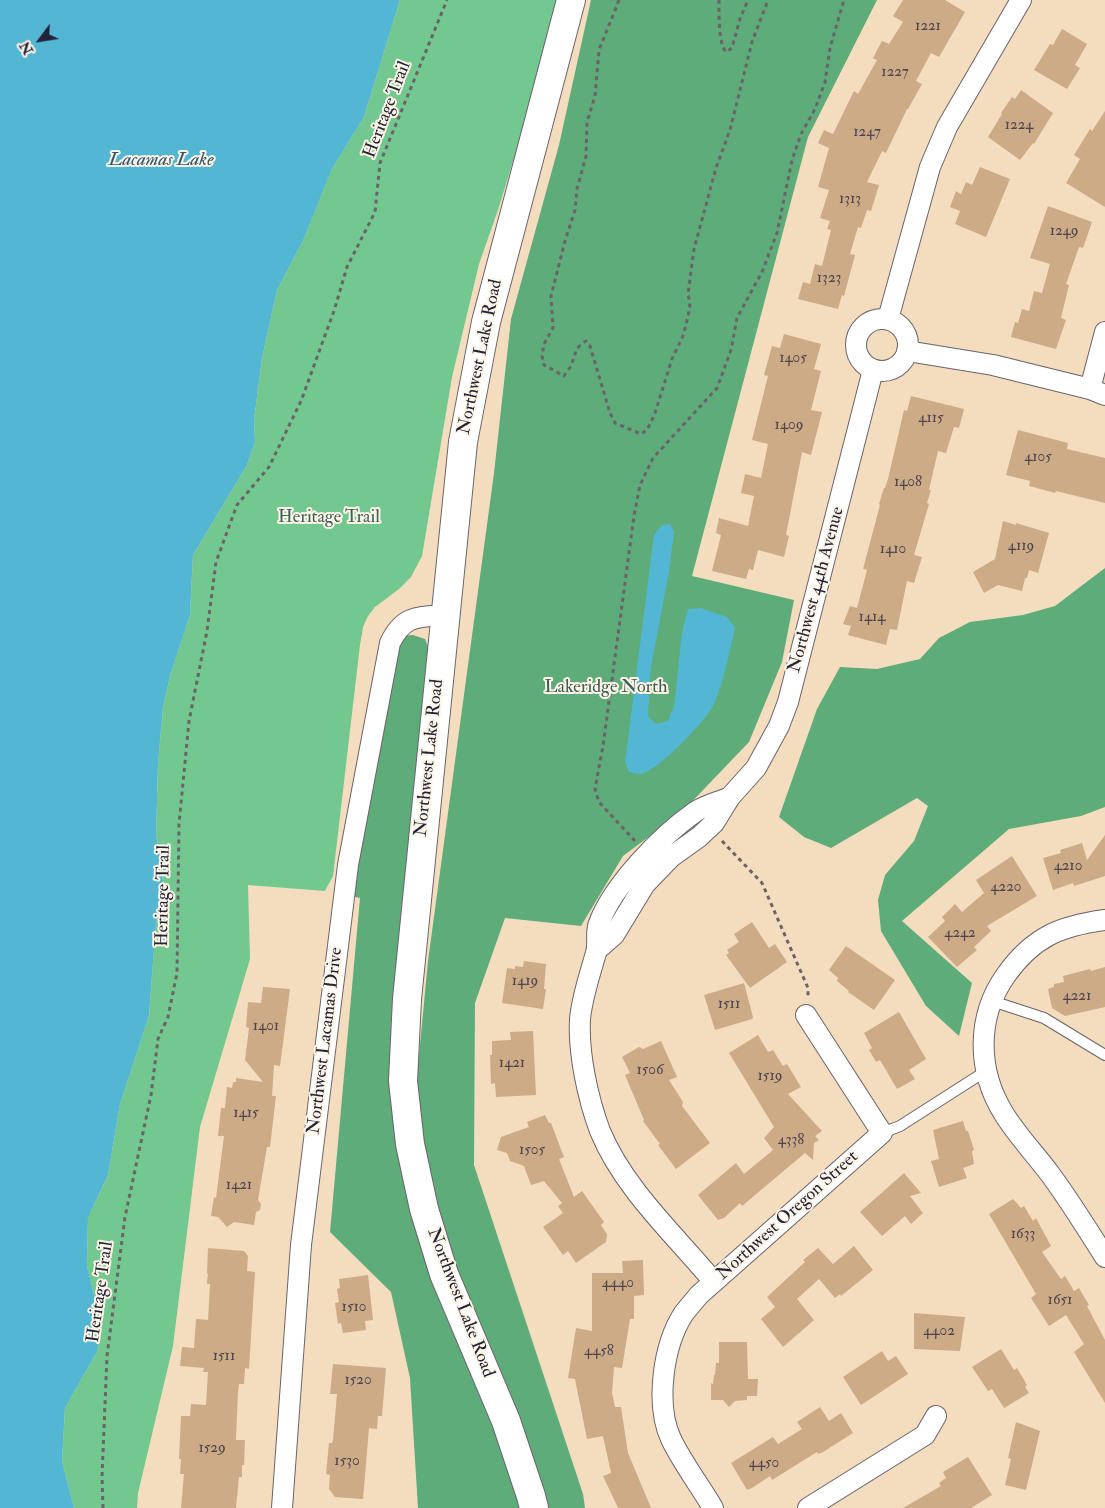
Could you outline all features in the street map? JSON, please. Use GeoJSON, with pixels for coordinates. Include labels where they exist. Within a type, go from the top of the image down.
{"type":"FeatureCollection","features":[{"type":"Feature","properties":{"kind":"main road","name":"Northwest Lake Road"},"geometry":{"type":"LineString","coordinates":[[534,1508],[506,1421],[444,1274],[427,1218],[410,1144],[403,1081],[406,999],[463,442],[486,322],[570,0]]}},
{"type":"Feature","properties":{"kind":"street"},"geometry":{"type":"LineString","coordinates":[[888,319],[930,167],[947,127],[1020,0]]}},
{"type":"Feature","properties":{"kind":"street"},"geometry":{"type":"LineString","coordinates":[[888,319],[904,331],[908,341],[907,351],[903,360],[896,366],[883,371],[873,370],[864,365],[858,357],[855,347],[856,337],[861,328],[868,322],[888,319]]}},
{"type":"Feature","properties":{"kind":"street"},"geometry":{"type":"LineString","coordinates":[[907,351],[993,365],[1098,392],[1105,332]]}},
{"type":"Feature","properties":{"kind":"street","name":"Northwest 44th Avenue"},"geometry":{"type":"LineString","coordinates":[[598,949],[614,935],[645,884],[671,857],[699,837],[714,823],[730,797],[756,768],[779,726],[788,702],[873,370]]}},
{"type":"Feature","properties":{"kind":"street","name":"Northwest Lacamas Drive"},"geometry":{"type":"LineString","coordinates":[[282,1508],[301,1245],[348,864],[390,643],[396,630],[406,621],[426,616],[444,615]]}},
{"type":"Feature","properties":{"kind":"street","name":"Northwest 44th Avenue"},"geometry":{"type":"LineString","coordinates":[[714,1282],[628,1180],[600,1131],[587,1087],[582,1057],[580,1019],[588,980],[598,949],[598,925],[612,899],[635,867],[668,834],[697,811],[730,797]]}},
{"type":"Feature","properties":{"kind":"street"},"geometry":{"type":"LineString","coordinates":[[1105,920],[1077,924],[1058,931],[1034,944],[1018,958],[997,988],[986,1019],[983,1044],[986,1071],[992,1091],[1005,1115],[1069,1200],[1105,1256]]}},
{"type":"Feature","properties":{"kind":"street"},"geometry":{"type":"LineString","coordinates":[[806,1015],[882,1133]]}},
{"type":"Feature","properties":{"kind":"street","name":"Northwest Oregon Street"},"geometry":{"type":"LineString","coordinates":[[714,1508],[671,1439],[664,1414],[663,1374],[671,1341],[684,1314],[699,1295],[882,1133]]}},
{"type":"Feature","properties":{"kind":"street"},"geometry":{"type":"LineString","coordinates":[[808,1508],[925,1435],[936,1416]]}},
{"type":"Feature","properties":{"kind":"lane"},"geometry":{"type":"LineString","coordinates":[[992,1001],[1044,1018],[1105,1055]]}},
{"type":"Feature","properties":{"kind":"lane","name":"Northwest Oregon Street"},"geometry":{"type":"LineString","coordinates":[[882,1133],[900,1126],[986,1071]]}},
{"type":"Feature","properties":{"kind":"path","name":"Heritage Trail"},"geometry":{"type":"LineString","coordinates":[[103,1508],[102,1477],[107,1356],[125,1217],[151,1095],[158,1038],[168,1017],[177,973],[179,824],[188,721],[207,631],[216,562],[237,505],[269,467],[301,401],[334,311],[347,267],[375,212],[380,163],[447,0]]}},
{"type":"Feature","properties":{"kind":"path"},"geometry":{"type":"LineString","coordinates":[[619,0],[599,50],[594,96],[587,122],[586,156],[577,189],[575,210],[551,296],[553,328],[544,344],[542,356],[544,365],[564,376],[575,351],[580,344],[586,341],[590,346],[610,413],[615,423],[641,434],[647,430],[654,416],[672,358],[683,336],[689,310],[688,294],[694,249],[716,168],[730,130],[752,42],[768,0]]}},
{"type":"Feature","properties":{"kind":"path"},"geometry":{"type":"LineString","coordinates":[[719,0],[721,40],[726,52],[732,48],[740,19],[748,0]]}},
{"type":"Feature","properties":{"kind":"path"},"geometry":{"type":"LineString","coordinates":[[648,854],[623,830],[599,802],[595,789],[603,746],[634,516],[640,485],[653,458],[717,388],[731,350],[737,318],[762,272],[777,233],[792,160],[801,134],[816,109],[825,82],[830,48],[844,0]]}},
{"type":"Feature","properties":{"kind":"path"},"geometry":{"type":"LineString","coordinates":[[716,834],[762,883],[808,988],[806,1015]]}},
{"type":"Feature","properties":{"kind":"green space","name":"Heritage Trail"},"geometry":{"type":"Polygon","coordinates":[[[400,0],[557,0],[530,106],[479,264],[452,377],[422,556],[411,577],[399,589],[375,607],[363,627],[333,876],[325,891],[248,885],[250,959],[200,1127],[173,1346],[138,1493],[137,1508],[74,1508],[62,1461],[65,1408],[97,1352],[102,1327],[87,1266],[88,1218],[108,1175],[120,1104],[149,1016],[156,923],[164,868],[156,837],[158,764],[163,707],[170,676],[190,615],[193,555],[247,465],[255,442],[254,420],[262,358],[277,290],[303,241],[332,169],[364,117],[400,0]]]}},
{"type":"Feature","properties":{"kind":"green space","name":"Lakeridge North"},"geometry":{"type":"Polygon","coordinates":[[[591,0],[877,0],[808,137],[692,576],[794,600],[782,662],[749,742],[682,812],[623,856],[581,926],[505,918],[475,1003],[474,1165],[583,1494],[585,1508],[544,1508],[458,1270],[430,1179],[416,1087],[428,961],[494,473],[511,319],[559,145],[591,0]]]}},
{"type":"Feature","properties":{"kind":"green space"},"geometry":{"type":"Polygon","coordinates":[[[1105,568],[1105,807],[1081,816],[1009,829],[902,921],[972,983],[959,1036],[926,1006],[881,931],[878,900],[885,875],[914,841],[928,806],[917,798],[831,848],[804,837],[779,817],[817,709],[840,667],[877,669],[920,659],[939,638],[970,622],[1023,615],[1055,606],[1105,568]]]}},
{"type":"Feature","properties":{"kind":"green space"},"geometry":{"type":"Polygon","coordinates":[[[413,635],[425,639],[431,654],[397,1136],[528,1508],[418,1508],[410,1378],[391,1292],[330,1232],[360,898],[346,895],[400,636],[413,635]]]}},
{"type":"Feature","properties":{"kind":"water","name":"Lacamas Lake"},"geometry":{"type":"Polygon","coordinates":[[[0,0],[400,0],[364,117],[332,169],[303,241],[277,290],[262,358],[254,420],[255,442],[247,465],[193,555],[190,615],[170,676],[163,707],[158,764],[156,837],[164,868],[156,923],[149,1016],[120,1104],[108,1175],[88,1218],[87,1266],[102,1327],[97,1352],[65,1408],[62,1461],[74,1508],[0,1508],[0,0]]]}},
{"type":"Feature","properties":{"kind":"water"},"geometry":{"type":"Polygon","coordinates":[[[670,524],[674,532],[669,572],[651,667],[648,716],[656,724],[668,721],[674,707],[682,632],[688,609],[701,608],[727,617],[735,628],[720,687],[709,713],[661,763],[644,773],[636,774],[629,772],[625,762],[654,535],[662,525],[670,524]]]}},
{"type":"Feature","properties":{"kind":"building"},"geometry":{"type":"Polygon","coordinates":[[[903,0],[945,0],[965,12],[939,57],[931,53],[916,81],[922,84],[907,109],[886,153],[882,151],[867,182],[879,185],[871,211],[867,210],[861,228],[858,227],[850,254],[855,255],[844,296],[842,295],[838,309],[798,299],[803,282],[810,284],[815,264],[822,266],[831,230],[827,229],[830,221],[820,218],[829,190],[818,187],[829,148],[818,143],[824,130],[833,134],[854,91],[858,94],[877,60],[873,58],[882,41],[889,44],[903,22],[893,16],[903,0]]]}},
{"type":"Feature","properties":{"kind":"building"},"geometry":{"type":"Polygon","coordinates":[[[1062,29],[1087,44],[1075,65],[1080,68],[1067,89],[1034,70],[1050,44],[1053,45],[1062,29]]]}},
{"type":"Feature","properties":{"kind":"building"},"geometry":{"type":"Polygon","coordinates":[[[1021,90],[1053,113],[1034,144],[1020,160],[988,137],[1012,97],[1015,99],[1021,90]]]}},
{"type":"Feature","properties":{"kind":"building"},"geometry":{"type":"Polygon","coordinates":[[[1105,111],[1105,207],[1066,183],[1080,159],[1074,155],[1090,129],[1092,131],[1105,111]]]}},
{"type":"Feature","properties":{"kind":"building"},"geometry":{"type":"Polygon","coordinates":[[[980,167],[1010,179],[986,237],[955,224],[960,211],[950,207],[956,191],[961,194],[966,182],[972,185],[980,167]]]}},
{"type":"Feature","properties":{"kind":"building"},"geometry":{"type":"Polygon","coordinates":[[[1048,206],[1092,222],[1083,248],[1079,247],[1066,284],[1069,285],[1061,318],[1066,320],[1056,349],[1011,337],[1015,322],[1018,323],[1022,309],[1029,311],[1034,291],[1042,293],[1050,264],[1030,258],[1048,206]]]}},
{"type":"Feature","properties":{"kind":"building"},"geometry":{"type":"Polygon","coordinates":[[[784,334],[821,344],[814,369],[821,371],[811,410],[822,412],[811,455],[802,452],[786,535],[789,536],[784,557],[758,550],[753,570],[749,569],[746,579],[712,571],[721,535],[716,533],[719,518],[748,526],[754,496],[741,493],[745,474],[761,478],[768,444],[752,440],[768,376],[764,375],[772,346],[780,348],[784,334]]]}},
{"type":"Feature","properties":{"kind":"building"},"geometry":{"type":"Polygon","coordinates":[[[911,396],[964,409],[959,428],[954,427],[946,453],[938,451],[929,490],[931,490],[927,503],[929,504],[914,555],[922,557],[914,583],[907,581],[897,630],[890,629],[886,645],[848,635],[851,626],[843,624],[850,606],[857,608],[867,570],[863,569],[879,504],[888,479],[904,410],[907,411],[911,396]]]}},
{"type":"Feature","properties":{"kind":"building"},"geometry":{"type":"Polygon","coordinates":[[[1018,430],[1068,443],[1067,449],[1105,458],[1105,503],[1029,486],[1030,481],[1006,475],[1018,430]]]}},
{"type":"Feature","properties":{"kind":"building"},"geometry":{"type":"Polygon","coordinates":[[[1003,521],[1049,533],[1038,573],[1029,570],[1022,591],[998,585],[984,593],[973,572],[995,559],[1003,521]]]}},
{"type":"Feature","properties":{"kind":"building"},"geometry":{"type":"Polygon","coordinates":[[[1105,835],[1105,876],[1074,886],[1073,883],[1053,890],[1043,858],[1061,853],[1060,850],[1082,843],[1087,860],[1105,835]]]}},
{"type":"Feature","properties":{"kind":"building"},"geometry":{"type":"Polygon","coordinates":[[[1012,856],[1037,896],[987,926],[991,931],[974,947],[977,950],[957,967],[928,937],[945,921],[942,917],[955,904],[962,912],[984,893],[976,880],[1012,856]]]}},
{"type":"Feature","properties":{"kind":"building"},"geometry":{"type":"Polygon","coordinates":[[[752,922],[769,948],[775,944],[787,962],[750,988],[726,955],[729,953],[727,950],[739,942],[734,934],[752,922]]]}},
{"type":"Feature","properties":{"kind":"building"},"geometry":{"type":"Polygon","coordinates":[[[846,946],[895,980],[874,1010],[848,992],[837,981],[838,978],[829,970],[846,946]]]}},
{"type":"Feature","properties":{"kind":"building"},"geometry":{"type":"Polygon","coordinates":[[[524,961],[546,964],[544,989],[546,989],[543,1009],[502,1003],[507,968],[523,967],[524,961]]]}},
{"type":"Feature","properties":{"kind":"building"},"geometry":{"type":"Polygon","coordinates":[[[1105,967],[1105,1007],[1065,1016],[1052,1008],[1048,989],[1054,987],[1054,984],[1064,982],[1063,976],[1105,967]]]}},
{"type":"Feature","properties":{"kind":"building"},"geometry":{"type":"Polygon","coordinates":[[[744,983],[752,1019],[715,1030],[704,995],[744,983]]]}},
{"type":"Feature","properties":{"kind":"building"},"geometry":{"type":"Polygon","coordinates":[[[263,987],[290,989],[280,1066],[274,1065],[272,1096],[276,1096],[270,1147],[267,1147],[258,1200],[261,1204],[260,1210],[256,1212],[254,1225],[234,1222],[227,1227],[218,1217],[211,1216],[214,1197],[216,1198],[224,1136],[218,1136],[221,1108],[225,1108],[227,1087],[232,1088],[236,1078],[263,1082],[245,1060],[249,1028],[246,1027],[248,1002],[261,1003],[263,987]]]}},
{"type":"Feature","properties":{"kind":"building"},"geometry":{"type":"Polygon","coordinates":[[[899,1012],[926,1059],[909,1070],[915,1079],[897,1089],[880,1060],[876,1062],[869,1050],[872,1048],[864,1033],[899,1012]]]}},
{"type":"Feature","properties":{"kind":"building"},"geometry":{"type":"Polygon","coordinates":[[[533,1031],[536,1095],[496,1097],[495,1083],[491,1084],[490,1055],[492,1055],[492,1041],[511,1040],[510,1032],[533,1031]]]}},
{"type":"Feature","properties":{"kind":"building"},"geometry":{"type":"Polygon","coordinates":[[[758,1035],[768,1052],[773,1050],[783,1066],[787,1064],[801,1087],[788,1094],[822,1131],[815,1136],[819,1140],[814,1143],[813,1160],[805,1153],[742,1206],[740,1203],[724,1218],[718,1220],[698,1195],[736,1163],[744,1174],[773,1150],[764,1138],[774,1127],[729,1053],[758,1035]]]}},
{"type":"Feature","properties":{"kind":"building"},"geometry":{"type":"Polygon","coordinates":[[[661,1041],[677,1077],[669,1080],[683,1102],[682,1106],[710,1143],[676,1169],[643,1121],[625,1075],[630,1073],[622,1057],[639,1047],[643,1049],[661,1041]]]}},
{"type":"Feature","properties":{"kind":"building"},"geometry":{"type":"Polygon","coordinates":[[[545,1115],[549,1123],[551,1123],[564,1157],[559,1159],[574,1197],[582,1191],[604,1222],[601,1225],[607,1234],[606,1242],[576,1263],[568,1251],[563,1255],[543,1227],[563,1213],[558,1206],[562,1203],[544,1181],[531,1185],[524,1166],[510,1161],[507,1153],[497,1150],[501,1137],[529,1127],[527,1122],[545,1115]]]}},
{"type":"Feature","properties":{"kind":"building"},"geometry":{"type":"Polygon","coordinates":[[[963,1121],[974,1150],[972,1151],[974,1164],[963,1168],[967,1178],[939,1187],[931,1161],[939,1159],[933,1130],[963,1121]]]}},
{"type":"Feature","properties":{"kind":"building"},"geometry":{"type":"Polygon","coordinates":[[[904,1173],[921,1193],[910,1196],[923,1213],[911,1224],[905,1216],[882,1236],[860,1212],[904,1173]]]}},
{"type":"Feature","properties":{"kind":"building"},"geometry":{"type":"Polygon","coordinates":[[[1013,1199],[1021,1208],[1024,1206],[1033,1221],[1036,1218],[1051,1246],[1042,1252],[1061,1279],[1065,1276],[1074,1291],[1079,1288],[1105,1340],[1105,1403],[1074,1352],[1084,1344],[1066,1315],[1049,1326],[1031,1298],[1036,1294],[989,1214],[1013,1199]]]}},
{"type":"Feature","properties":{"kind":"building"},"geometry":{"type":"Polygon","coordinates":[[[854,1246],[873,1270],[841,1296],[840,1294],[835,1298],[819,1279],[797,1299],[814,1320],[783,1347],[761,1319],[775,1307],[767,1297],[805,1262],[803,1260],[818,1248],[833,1264],[854,1246]]]}},
{"type":"Feature","properties":{"kind":"building"},"geometry":{"type":"Polygon","coordinates":[[[208,1248],[244,1251],[248,1256],[247,1271],[255,1272],[249,1369],[245,1368],[244,1384],[239,1384],[238,1392],[236,1440],[245,1440],[244,1465],[242,1465],[242,1477],[239,1477],[236,1508],[181,1508],[184,1474],[180,1474],[181,1459],[179,1459],[181,1416],[190,1416],[191,1404],[206,1405],[208,1372],[203,1372],[204,1368],[180,1366],[182,1347],[194,1348],[196,1319],[208,1320],[210,1284],[207,1284],[208,1248]]]}},
{"type":"Feature","properties":{"kind":"building"},"geometry":{"type":"Polygon","coordinates":[[[643,1260],[644,1295],[634,1296],[634,1319],[630,1319],[622,1368],[614,1367],[612,1393],[615,1407],[621,1407],[628,1453],[651,1508],[618,1508],[603,1476],[611,1473],[603,1436],[587,1439],[575,1379],[568,1378],[576,1328],[592,1331],[592,1273],[623,1273],[622,1261],[643,1260]]]}},
{"type":"Feature","properties":{"kind":"building"},"geometry":{"type":"Polygon","coordinates":[[[368,1275],[373,1320],[365,1321],[366,1330],[343,1333],[341,1323],[338,1324],[335,1303],[339,1302],[337,1289],[340,1288],[339,1279],[368,1275]]]}},
{"type":"Feature","properties":{"kind":"building"},"geometry":{"type":"Polygon","coordinates":[[[914,1313],[965,1317],[960,1351],[914,1349],[914,1313]]]}},
{"type":"Feature","properties":{"kind":"building"},"geometry":{"type":"Polygon","coordinates":[[[719,1342],[747,1342],[748,1379],[758,1379],[757,1396],[747,1396],[747,1400],[735,1401],[729,1407],[723,1400],[711,1400],[711,1383],[713,1384],[716,1363],[719,1363],[719,1342]]]}},
{"type":"Feature","properties":{"kind":"building"},"geometry":{"type":"Polygon","coordinates":[[[1001,1349],[1014,1370],[1017,1368],[1027,1385],[1025,1387],[1029,1393],[1004,1408],[992,1389],[988,1391],[972,1367],[1001,1349]]]}},
{"type":"Feature","properties":{"kind":"building"},"geometry":{"type":"Polygon","coordinates":[[[882,1351],[888,1361],[896,1356],[908,1374],[861,1405],[843,1377],[882,1351]]]}},
{"type":"Feature","properties":{"kind":"building"},"geometry":{"type":"Polygon","coordinates":[[[333,1364],[386,1368],[382,1416],[378,1416],[377,1429],[369,1428],[363,1499],[335,1497],[329,1489],[330,1475],[326,1474],[329,1443],[332,1443],[333,1440],[337,1394],[330,1394],[333,1364]]]}},
{"type":"Feature","properties":{"kind":"building"},"geometry":{"type":"Polygon","coordinates":[[[820,1407],[829,1421],[841,1413],[853,1433],[823,1452],[818,1454],[817,1452],[772,1480],[770,1476],[747,1490],[731,1463],[773,1437],[778,1444],[802,1429],[797,1422],[820,1407]]]}},
{"type":"Feature","properties":{"kind":"building"},"geometry":{"type":"Polygon","coordinates":[[[1016,1422],[1040,1431],[1026,1490],[1005,1485],[1011,1459],[1008,1458],[1016,1422]]]}},
{"type":"Feature","properties":{"kind":"building"},"geometry":{"type":"Polygon","coordinates":[[[968,1457],[992,1495],[971,1508],[903,1508],[941,1486],[939,1483],[946,1478],[943,1472],[968,1457]]]}}]}
